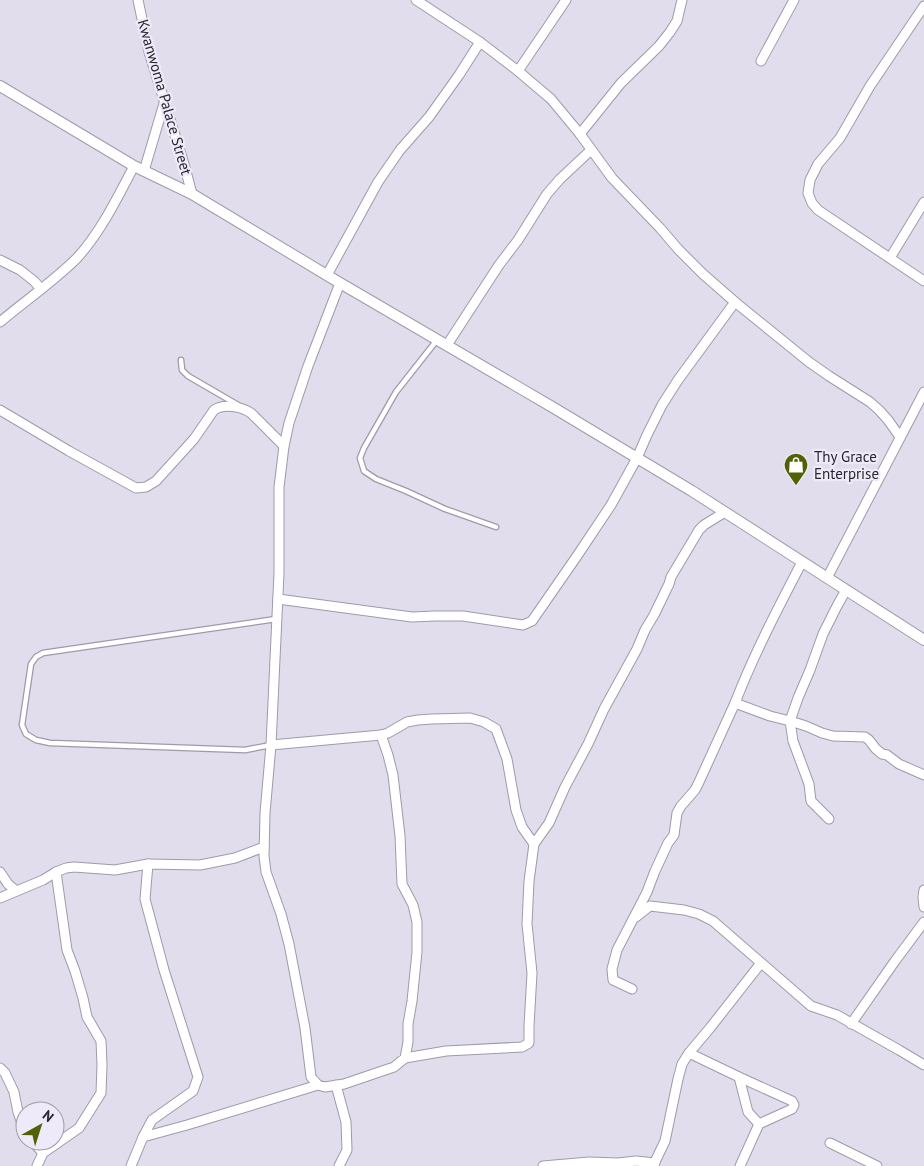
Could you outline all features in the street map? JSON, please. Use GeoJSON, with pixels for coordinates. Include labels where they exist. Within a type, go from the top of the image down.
{"type":"FeatureCollection","features":[{"type":"Feature","properties":{"kind":"street","name":"Kwanwoma Palace Street"},"geometry":{"type":"LineString","coordinates":[[138,0],[149,52],[192,194]]}},
{"type":"Feature","properties":{"kind":"street"},"geometry":{"type":"LineString","coordinates":[[416,0],[430,4],[518,71],[551,99],[580,134],[612,178],[703,274],[822,372],[870,402],[884,415],[900,437]]}},
{"type":"Feature","properties":{"kind":"street"},"geometry":{"type":"LineString","coordinates":[[518,71],[566,0]]}},
{"type":"Feature","properties":{"kind":"street"},"geometry":{"type":"LineString","coordinates":[[580,134],[621,83],[659,46],[670,32],[677,21],[682,0]]}},
{"type":"Feature","properties":{"kind":"street"},"geometry":{"type":"LineString","coordinates":[[760,61],[794,0]]}},
{"type":"Feature","properties":{"kind":"street"},"geometry":{"type":"LineString","coordinates":[[924,6],[870,86],[840,138],[818,164],[810,180],[808,193],[812,203],[818,210],[924,281]]}},
{"type":"Feature","properties":{"kind":"street"},"geometry":{"type":"LineString","coordinates":[[327,275],[378,182],[400,150],[429,117],[480,42]]}},
{"type":"Feature","properties":{"kind":"street"},"geometry":{"type":"LineString","coordinates":[[0,86],[134,166],[192,194],[340,283],[447,344],[725,512],[924,640]]}},
{"type":"Feature","properties":{"kind":"street"},"geometry":{"type":"LineString","coordinates":[[144,171],[165,100]]}},
{"type":"Feature","properties":{"kind":"street"},"geometry":{"type":"LineString","coordinates":[[447,344],[548,194],[560,179],[592,150]]}},
{"type":"Feature","properties":{"kind":"street"},"geometry":{"type":"LineString","coordinates":[[0,322],[77,257],[92,240],[134,166]]}},
{"type":"Feature","properties":{"kind":"street"},"geometry":{"type":"LineString","coordinates":[[890,258],[924,202]]}},
{"type":"Feature","properties":{"kind":"street"},"geometry":{"type":"LineString","coordinates":[[0,260],[20,270],[41,289]]}},
{"type":"Feature","properties":{"kind":"street"},"geometry":{"type":"LineString","coordinates":[[340,283],[308,366],[289,423],[284,446],[279,487],[278,599],[264,847],[266,872],[281,914],[293,962],[311,1077],[318,1085],[325,1087],[336,1085],[394,1067],[405,1058],[446,1051],[522,1047],[529,1043],[532,973],[527,924],[529,881],[534,844],[548,823],[604,710],[637,649],[671,577],[699,530],[725,512]]}},
{"type":"Feature","properties":{"kind":"street"},"geometry":{"type":"LineString","coordinates":[[278,599],[412,618],[462,616],[528,624],[578,556],[611,505],[637,458],[662,405],[678,380],[735,302]]}},
{"type":"Feature","properties":{"kind":"street"},"geometry":{"type":"LineString","coordinates":[[827,578],[924,392]]}},
{"type":"Feature","properties":{"kind":"street"},"geometry":{"type":"LineString","coordinates":[[0,410],[136,488],[146,487],[156,481],[194,439],[214,410],[223,406],[246,410],[251,413],[284,446]]}},
{"type":"Feature","properties":{"kind":"street"},"geometry":{"type":"LineString","coordinates":[[632,989],[613,980],[612,969],[617,950],[647,892],[668,843],[674,835],[677,813],[699,782],[749,667],[802,562]]}},
{"type":"Feature","properties":{"kind":"street"},"geometry":{"type":"LineString","coordinates":[[829,819],[811,801],[810,784],[793,741],[790,721],[823,634],[846,590]]}},
{"type":"Feature","properties":{"kind":"street"},"geometry":{"type":"LineString","coordinates":[[735,702],[770,716],[833,736],[865,737],[882,754],[924,775]]}},
{"type":"Feature","properties":{"kind":"street"},"geometry":{"type":"LineString","coordinates":[[271,745],[381,735],[407,722],[418,720],[470,718],[484,722],[496,729],[507,759],[516,810],[522,827],[534,844]]}},
{"type":"Feature","properties":{"kind":"street"},"geometry":{"type":"LineString","coordinates":[[381,735],[392,775],[400,836],[402,884],[414,905],[416,922],[417,952],[405,1058]]}},
{"type":"Feature","properties":{"kind":"street"},"geometry":{"type":"LineString","coordinates":[[0,898],[44,880],[66,868],[115,870],[148,864],[200,865],[235,858],[264,847]]}},
{"type":"Feature","properties":{"kind":"street"},"geometry":{"type":"LineString","coordinates":[[131,1166],[152,1120],[193,1091],[198,1077],[164,970],[145,899],[148,864]]}},
{"type":"Feature","properties":{"kind":"street"},"geometry":{"type":"LineString","coordinates":[[0,872],[8,884],[16,891]]}},
{"type":"Feature","properties":{"kind":"street"},"geometry":{"type":"LineString","coordinates":[[37,1166],[43,1153],[79,1128],[101,1093],[101,1040],[87,1017],[75,971],[66,950],[56,872]]}},
{"type":"Feature","properties":{"kind":"street"},"geometry":{"type":"LineString","coordinates":[[924,890],[924,907]]}},
{"type":"Feature","properties":{"kind":"street"},"geometry":{"type":"LineString","coordinates":[[634,918],[650,906],[684,910],[699,914],[713,921],[811,1006],[837,1015],[924,1065]]}},
{"type":"Feature","properties":{"kind":"street"},"geometry":{"type":"LineString","coordinates":[[851,1024],[924,922]]}},
{"type":"Feature","properties":{"kind":"street"},"geometry":{"type":"LineString","coordinates":[[543,1166],[589,1162],[654,1164],[665,1141],[678,1079],[688,1052],[710,1028],[760,963]]}},
{"type":"Feature","properties":{"kind":"street"},"geometry":{"type":"LineString","coordinates":[[688,1052],[792,1101],[794,1105],[792,1108],[759,1124],[740,1166]]}},
{"type":"Feature","properties":{"kind":"street"},"geometry":{"type":"LineString","coordinates":[[0,1068],[5,1073],[14,1092],[16,1101]]}},
{"type":"Feature","properties":{"kind":"street"},"geometry":{"type":"LineString","coordinates":[[739,1077],[748,1112],[759,1124]]}},
{"type":"Feature","properties":{"kind":"street"},"geometry":{"type":"LineString","coordinates":[[143,1137],[187,1126],[318,1085]]}},
{"type":"Feature","properties":{"kind":"street"},"geometry":{"type":"LineString","coordinates":[[336,1085],[346,1122],[348,1150],[339,1166]]}},
{"type":"Feature","properties":{"kind":"street"},"geometry":{"type":"LineString","coordinates":[[830,1143],[877,1166]]}},
{"type":"Feature","properties":{"kind":"lane"},"geometry":{"type":"LineString","coordinates":[[438,339],[399,387],[360,458],[364,470],[376,479],[445,509],[496,527]]}},
{"type":"Feature","properties":{"kind":"lane"},"geometry":{"type":"LineString","coordinates":[[181,360],[182,370],[188,376],[246,410]]}},
{"type":"Feature","properties":{"kind":"lane"},"geometry":{"type":"LineString","coordinates":[[271,745],[245,750],[50,743],[36,740],[26,734],[22,724],[31,664],[36,657],[43,654],[276,619]]}},
{"type":"Feature","properties":{"kind":"place","name":"Thy Grace Enterprise"},"geometry":{"type":"Point","coordinates":[796,486]}}]}
